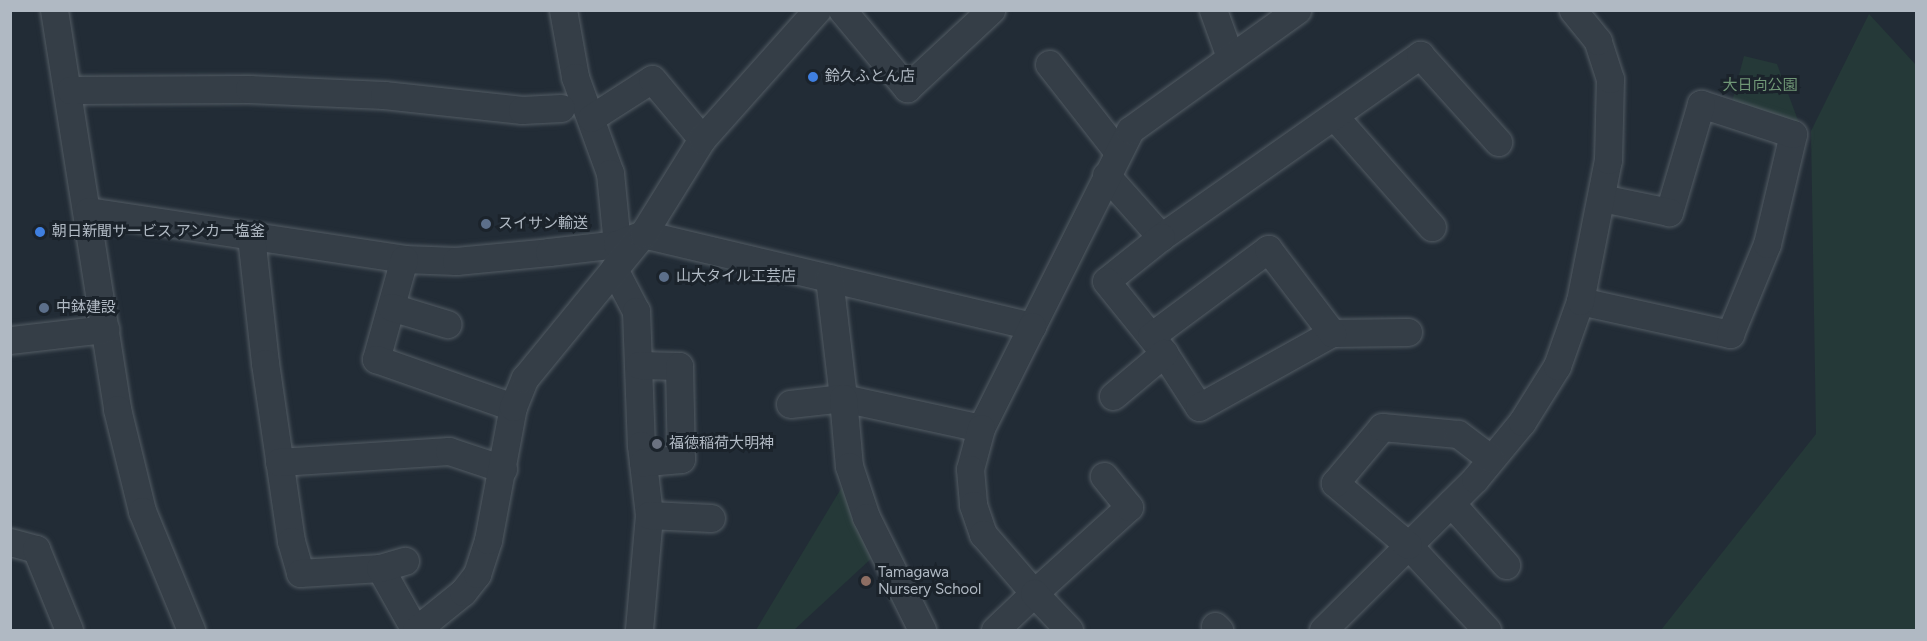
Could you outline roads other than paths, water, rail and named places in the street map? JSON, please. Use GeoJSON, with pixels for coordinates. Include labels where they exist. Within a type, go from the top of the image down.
{"type":"FeatureCollection","features":[{"type":"Feature","properties":{"kind":"street"},"geometry":{"type":"LineString","coordinates":[[54,10],[70,90],[117,409],[142,511],[191,630]]}},
{"type":"Feature","properties":{"kind":"street"},"geometry":{"type":"LineString","coordinates":[[563,10],[575,77],[610,172],[616,256],[636,311],[643,462],[649,515],[645,628]]}},
{"type":"Feature","properties":{"kind":"street"},"geometry":{"type":"LineString","coordinates":[[251,236],[279,462],[300,573],[392,565],[416,630],[463,592],[477,574],[503,469],[513,407],[525,378],[616,256],[643,234],[702,139],[817,10]]}},
{"type":"Feature","properties":{"kind":"street"},"geometry":{"type":"LineString","coordinates":[[842,10],[908,88],[990,10]]}},
{"type":"Feature","properties":{"kind":"street"},"geometry":{"type":"LineString","coordinates":[[1213,10],[1230,57]]}},
{"type":"Feature","properties":{"kind":"street"},"geometry":{"type":"LineString","coordinates":[[1069,630],[983,534],[973,505],[970,469],[981,428],[1130,130],[1297,10]]}},
{"type":"Feature","properties":{"kind":"street"},"geometry":{"type":"LineString","coordinates":[[1323,630],[1451,503],[1491,459],[1557,366],[1580,301],[1608,160],[1610,79],[1598,41],[1573,10]]}},
{"type":"Feature","properties":{"kind":"street"},"geometry":{"type":"LineString","coordinates":[[1408,332],[1332,333],[1199,407],[1158,345],[1106,281],[1161,237],[1420,56],[1498,142]]}},
{"type":"Feature","properties":{"kind":"street"},"geometry":{"type":"LineString","coordinates":[[1049,64],[1161,237]]}},
{"type":"Feature","properties":{"kind":"street"},"geometry":{"type":"LineString","coordinates":[[591,118],[652,79],[702,139]]}},
{"type":"Feature","properties":{"kind":"street"},"geometry":{"type":"LineString","coordinates":[[70,90],[249,89],[384,95],[522,110],[561,108]]}},
{"type":"Feature","properties":{"kind":"street"},"geometry":{"type":"LineString","coordinates":[[1580,301],[1730,334],[1767,244],[1793,134],[1701,104],[1669,212],[1602,198]]}},
{"type":"Feature","properties":{"kind":"street"},"geometry":{"type":"LineString","coordinates":[[1334,116],[1432,227]]}},
{"type":"Feature","properties":{"kind":"street"},"geometry":{"type":"LineString","coordinates":[[88,211],[405,260],[456,261],[616,256]]}},
{"type":"Feature","properties":{"kind":"street"},"geometry":{"type":"LineString","coordinates":[[643,234],[1032,326]]}},
{"type":"Feature","properties":{"kind":"street"},"geometry":{"type":"LineString","coordinates":[[1113,396],[1158,345],[1268,249],[1332,333]]}},
{"type":"Feature","properties":{"kind":"street"},"geometry":{"type":"LineString","coordinates":[[405,260],[376,359],[513,407]]}},
{"type":"Feature","properties":{"kind":"street"},"geometry":{"type":"LineString","coordinates":[[829,278],[849,466],[866,517],[922,630]]}},
{"type":"Feature","properties":{"kind":"street"},"geometry":{"type":"LineString","coordinates":[[391,307],[447,324]]}},
{"type":"Feature","properties":{"kind":"street"},"geometry":{"type":"LineString","coordinates":[[10,340],[105,329]]}},
{"type":"Feature","properties":{"kind":"street"},"geometry":{"type":"LineString","coordinates":[[639,365],[679,366],[681,459],[643,462]]}},
{"type":"Feature","properties":{"kind":"street"},"geometry":{"type":"LineString","coordinates":[[790,404],[843,398],[981,428]]}},
{"type":"Feature","properties":{"kind":"street"},"geometry":{"type":"LineString","coordinates":[[1487,630],[1408,545],[1335,483],[1382,427],[1458,434],[1491,459]]}},
{"type":"Feature","properties":{"kind":"street"},"geometry":{"type":"LineString","coordinates":[[279,462],[448,452],[503,469]]}},
{"type":"Feature","properties":{"kind":"street"},"geometry":{"type":"LineString","coordinates":[[994,630],[1129,507],[1104,476]]}},
{"type":"Feature","properties":{"kind":"street"},"geometry":{"type":"LineString","coordinates":[[1451,503],[1506,565]]}},
{"type":"Feature","properties":{"kind":"street"},"geometry":{"type":"LineString","coordinates":[[649,515],[711,518]]}},
{"type":"Feature","properties":{"kind":"street"},"geometry":{"type":"LineString","coordinates":[[10,542],[36,549],[69,630]]}},
{"type":"Feature","properties":{"kind":"place","name":"鈴久ふとん店"},"geometry":{"type":"Point","coordinates":[813,77]}},
{"type":"Feature","properties":{"kind":"place","name":"スイサン輸送"},"geometry":{"type":"Point","coordinates":[486,224]}},
{"type":"Feature","properties":{"kind":"place","name":"朝日新聞サービス アンカー塩釜"},"geometry":{"type":"Point","coordinates":[40,232]}},
{"type":"Feature","properties":{"kind":"place","name":"山大タイル工芸店"},"geometry":{"type":"Point","coordinates":[664,277]}},
{"type":"Feature","properties":{"kind":"place","name":"中鉢建設"},"geometry":{"type":"Point","coordinates":[44,308]}},
{"type":"Feature","properties":{"kind":"place","name":"福徳稲荷大明神"},"geometry":{"type":"Point","coordinates":[657,444]}},
{"type":"Feature","properties":{"kind":"place","name":"Tamagawa Nursery School"},"geometry":{"type":"Point","coordinates":[866,581]}},
{"type":"Feature","properties":{"kind":"park label","name":"大日向公園"},"geometry":{"type":"Point","coordinates":[1760,86]}}]}
